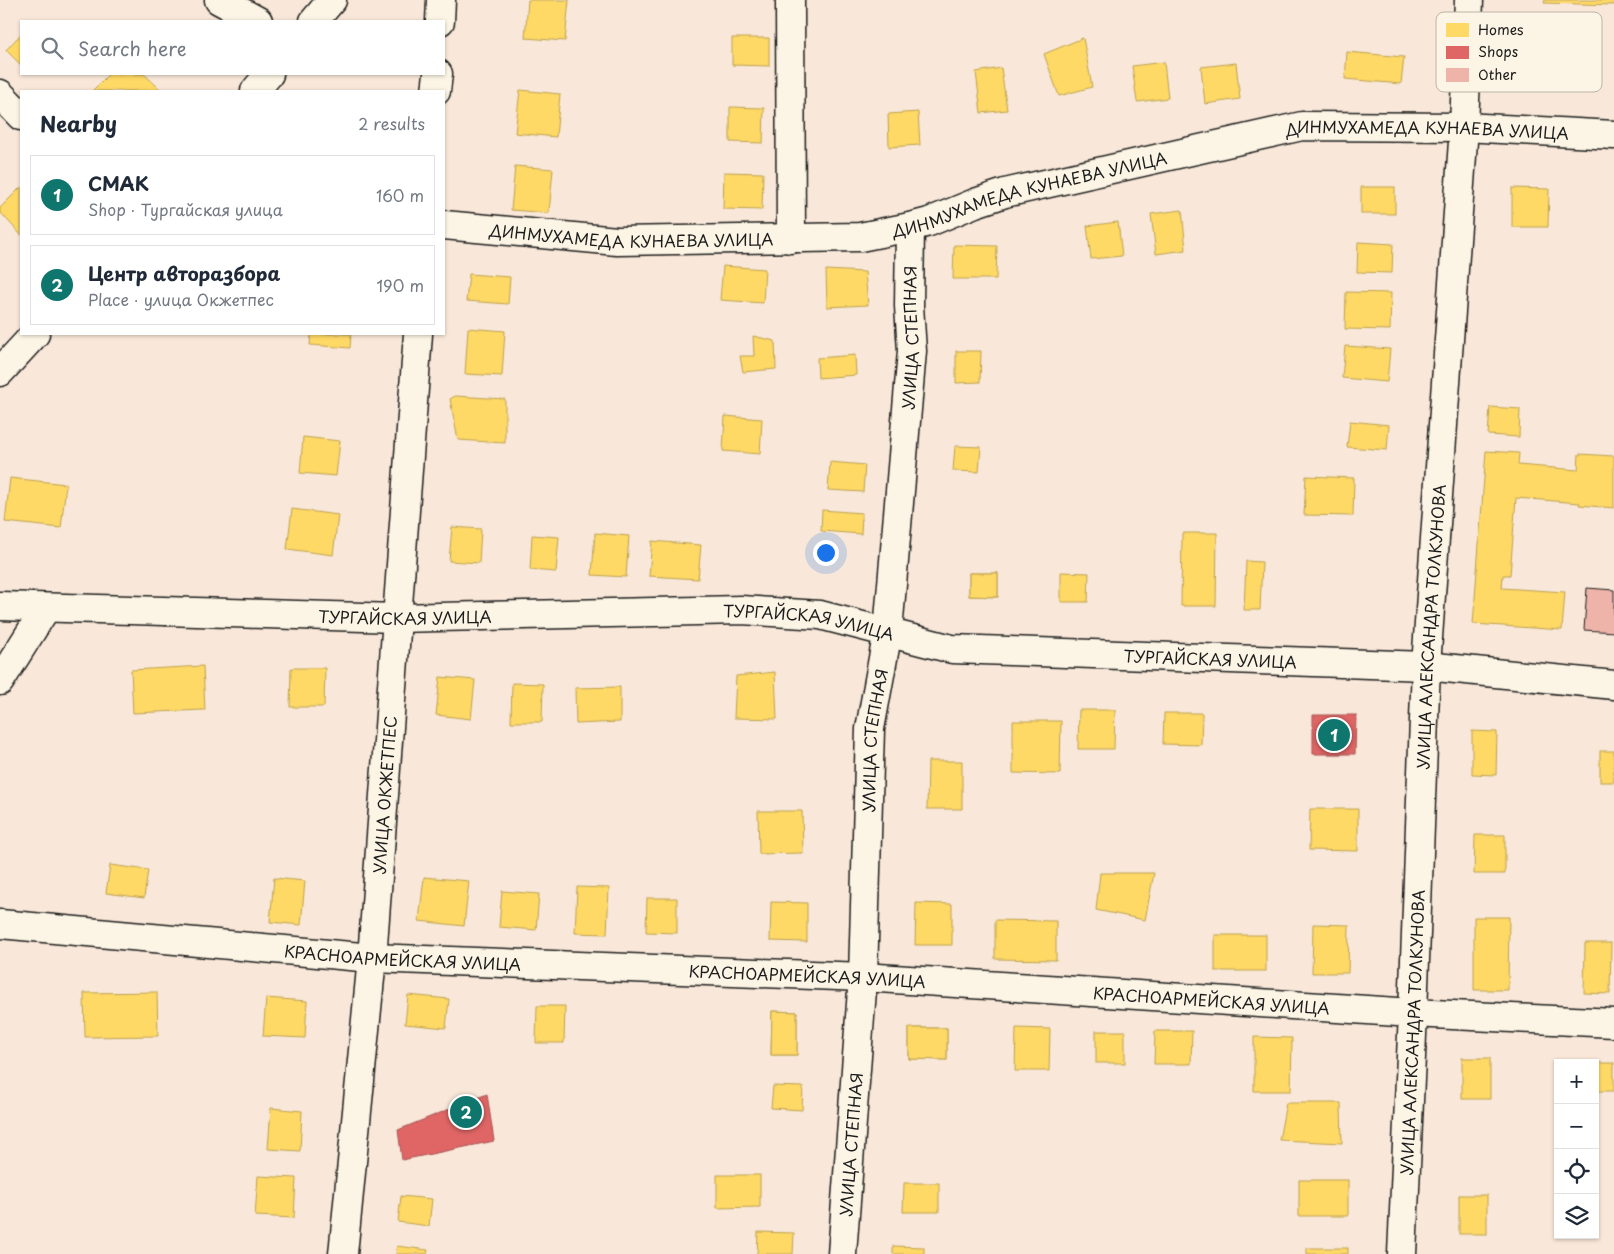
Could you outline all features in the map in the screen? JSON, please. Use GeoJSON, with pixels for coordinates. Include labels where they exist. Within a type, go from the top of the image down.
{"type":"FeatureCollection","features":[{"type":"Feature","properties":{"kind":"street"},"geometry":{"type":"LineString","coordinates":[[219,0],[256,20]]}},
{"type":"Feature","properties":{"kind":"street"},"geometry":{"type":"LineString","coordinates":[[315,20],[332,0]]}},
{"type":"Feature","properties":{"kind":"street"},"geometry":{"type":"LineString","coordinates":[[440,20],[441,0]]}},
{"type":"Feature","properties":{"kind":"street"},"geometry":{"type":"LineString","coordinates":[[790,0],[791,239]]}},
{"type":"Feature","properties":{"kind":"street"},"geometry":{"type":"LineString","coordinates":[[256,90],[268,75]]}},
{"type":"Feature","properties":{"kind":"street"},"geometry":{"type":"LineString","coordinates":[[436,90],[438,75]]}},
{"type":"Feature","properties":{"kind":"street","name":"УЛИЦА АЛЕКСАНДРА ТОЛКУНОВА"},"geometry":{"type":"LineString","coordinates":[[1402,1254],[1426,666],[1465,92]]}},
{"type":"Feature","properties":{"kind":"street"},"geometry":{"type":"LineString","coordinates":[[0,94],[20,115]]}},
{"type":"Feature","properties":{"kind":"street","name":"ДИНМУХАМЕДА КУНАЕВА УЛИЦА"},"geometry":{"type":"LineString","coordinates":[[445,225],[617,241],[791,239],[860,236],[929,222],[1005,193],[1302,126],[1464,127],[1614,135]]}},
{"type":"Feature","properties":{"kind":"street","name":"УЛИЦА СТЕПНАЯ"},"geometry":{"type":"LineString","coordinates":[[842,1254],[863,977],[870,729],[888,632],[912,351],[909,306],[910,227]]}},
{"type":"Feature","properties":{"kind":"street"},"geometry":{"type":"LineString","coordinates":[[0,372],[34,335]]}},
{"type":"Feature","properties":{"kind":"street","name":"УЛИЦА ОКЖЕТПЕС"},"geometry":{"type":"LineString","coordinates":[[343,1254],[372,958],[418,335]]}},
{"type":"Feature","properties":{"kind":"street","name":"ТУРГАЙСКАЯ УЛИЦА"},"geometry":{"type":"LineString","coordinates":[[0,606],[396,618],[741,610],[820,614],[952,649],[1426,666],[1614,685]]}},
{"type":"Feature","properties":{"kind":"street"},"geometry":{"type":"LineString","coordinates":[[0,681],[46,608]]}},
{"type":"Feature","properties":{"kind":"street","name":"КРАСНОАРМЕЙСКАЯ УЛИЦА"},"geometry":{"type":"LineString","coordinates":[[0,924],[372,958],[863,977],[1413,1013],[1614,1023]]}},
{"type":"Feature","properties":{"kind":"building: Homes"},"geometry":{"type":"Polygon","coordinates":[[[528,0],[569,0],[565,41],[525,38],[528,0]]]}},
{"type":"Feature","properties":{"kind":"building: Homes"},"geometry":{"type":"Polygon","coordinates":[[[1545,0],[1614,0],[1614,5],[1544,3],[1545,0]]]}},
{"type":"Feature","properties":{"kind":"building: Homes"},"geometry":{"type":"Polygon","coordinates":[[[20,35],[20,64],[6,50],[20,35]]]}},
{"type":"Feature","properties":{"kind":"building: Homes"},"geometry":{"type":"Polygon","coordinates":[[[732,38],[769,38],[769,66],[732,65],[732,38]]]}},
{"type":"Feature","properties":{"kind":"building: Homes"},"geometry":{"type":"Polygon","coordinates":[[[1083,38],[1092,87],[1059,96],[1044,54],[1083,38]]]}},
{"type":"Feature","properties":{"kind":"building: Homes"},"geometry":{"type":"Polygon","coordinates":[[[1347,52],[1404,57],[1401,84],[1345,79],[1347,52]]]}},
{"type":"Feature","properties":{"kind":"building: Homes"},"geometry":{"type":"Polygon","coordinates":[[[1164,62],[1168,98],[1137,102],[1132,66],[1164,62]]]}},
{"type":"Feature","properties":{"kind":"building: Homes"},"geometry":{"type":"Polygon","coordinates":[[[1236,63],[1240,99],[1205,104],[1201,67],[1236,63]]]}},
{"type":"Feature","properties":{"kind":"building: Homes"},"geometry":{"type":"Polygon","coordinates":[[[1001,68],[1007,110],[981,113],[976,72],[1001,68]]]}},
{"type":"Feature","properties":{"kind":"building: Homes"},"geometry":{"type":"Polygon","coordinates":[[[108,75],[145,75],[159,88],[157,90],[93,90],[108,75]]]}},
{"type":"Feature","properties":{"kind":"building: Homes"},"geometry":{"type":"Polygon","coordinates":[[[520,90],[560,94],[556,137],[515,133],[520,90]]]}},
{"type":"Feature","properties":{"kind":"building: Homes"},"geometry":{"type":"Polygon","coordinates":[[[730,107],[764,108],[763,143],[730,142],[730,107]]]}},
{"type":"Feature","properties":{"kind":"building: Homes"},"geometry":{"type":"Polygon","coordinates":[[[918,112],[920,145],[889,147],[888,114],[918,112]]]}},
{"type":"Feature","properties":{"kind":"building: Homes"},"geometry":{"type":"Polygon","coordinates":[[[515,166],[553,169],[549,213],[511,210],[515,166]]]}},
{"type":"Feature","properties":{"kind":"building: Homes"},"geometry":{"type":"Polygon","coordinates":[[[724,172],[763,173],[762,210],[723,209],[724,172]]]}},
{"type":"Feature","properties":{"kind":"building: Homes"},"geometry":{"type":"Polygon","coordinates":[[[1361,187],[1395,187],[1395,214],[1361,214],[1361,187]]]}},
{"type":"Feature","properties":{"kind":"building: Homes"},"geometry":{"type":"Polygon","coordinates":[[[20,188],[20,234],[0,212],[0,208],[20,188]]]}},
{"type":"Feature","properties":{"kind":"building: Homes"},"geometry":{"type":"Polygon","coordinates":[[[1512,188],[1549,189],[1548,227],[1512,227],[1512,188]]]}},
{"type":"Feature","properties":{"kind":"building: Homes"},"geometry":{"type":"Polygon","coordinates":[[[1182,210],[1186,250],[1156,254],[1151,214],[1182,210]]]}},
{"type":"Feature","properties":{"kind":"building: Homes"},"geometry":{"type":"Polygon","coordinates":[[[1118,222],[1122,256],[1091,259],[1087,226],[1118,222]]]}},
{"type":"Feature","properties":{"kind":"building: Homes"},"geometry":{"type":"Polygon","coordinates":[[[1358,242],[1393,244],[1392,273],[1357,272],[1358,242]]]}},
{"type":"Feature","properties":{"kind":"building: Homes"},"geometry":{"type":"Polygon","coordinates":[[[954,245],[997,246],[996,279],[953,279],[954,245]]]}},
{"type":"Feature","properties":{"kind":"building: Homes"},"geometry":{"type":"Polygon","coordinates":[[[723,266],[765,269],[763,303],[720,300],[723,266]]]}},
{"type":"Feature","properties":{"kind":"building: Homes"},"geometry":{"type":"Polygon","coordinates":[[[826,270],[865,272],[868,305],[827,307],[826,270]]]}},
{"type":"Feature","properties":{"kind":"building: Homes"},"geometry":{"type":"Polygon","coordinates":[[[469,274],[510,277],[508,304],[466,301],[469,274]]]}},
{"type":"Feature","properties":{"kind":"building: Homes"},"geometry":{"type":"Polygon","coordinates":[[[1346,292],[1391,293],[1390,330],[1345,329],[1346,292]]]}},
{"type":"Feature","properties":{"kind":"building: Homes"},"geometry":{"type":"Polygon","coordinates":[[[468,328],[505,331],[502,376],[465,374],[468,328]]]}},
{"type":"Feature","properties":{"kind":"building: Homes"},"geometry":{"type":"Polygon","coordinates":[[[311,335],[351,335],[350,348],[310,345],[311,335]]]}},
{"type":"Feature","properties":{"kind":"building: Homes"},"geometry":{"type":"Polygon","coordinates":[[[753,336],[775,341],[776,369],[743,372],[740,356],[754,356],[753,336]]]}},
{"type":"Feature","properties":{"kind":"building: Homes"},"geometry":{"type":"Polygon","coordinates":[[[1345,346],[1390,349],[1387,382],[1342,378],[1345,346]]]}},
{"type":"Feature","properties":{"kind":"building: Homes"},"geometry":{"type":"Polygon","coordinates":[[[956,351],[981,351],[980,382],[956,383],[956,351]]]}},
{"type":"Feature","properties":{"kind":"building: Homes"},"geometry":{"type":"Polygon","coordinates":[[[855,355],[856,375],[818,378],[817,358],[855,355]]]}},
{"type":"Feature","properties":{"kind":"building: Homes"},"geometry":{"type":"Polygon","coordinates":[[[455,396],[505,399],[505,443],[458,440],[450,399],[455,396]]]}},
{"type":"Feature","properties":{"kind":"building: Homes"},"geometry":{"type":"Polygon","coordinates":[[[1490,407],[1520,409],[1519,437],[1488,435],[1490,407]]]}},
{"type":"Feature","properties":{"kind":"building: Homes"},"geometry":{"type":"Polygon","coordinates":[[[725,416],[762,419],[760,454],[723,451],[725,416]]]}},
{"type":"Feature","properties":{"kind":"building: Homes"},"geometry":{"type":"Polygon","coordinates":[[[1350,421],[1389,425],[1387,450],[1347,447],[1350,421]]]}},
{"type":"Feature","properties":{"kind":"building: Homes"},"geometry":{"type":"Polygon","coordinates":[[[303,437],[340,441],[336,476],[300,473],[303,437]]]}},
{"type":"Feature","properties":{"kind":"building: Homes"},"geometry":{"type":"Polygon","coordinates":[[[955,446],[981,447],[979,472],[953,471],[955,446]]]}},
{"type":"Feature","properties":{"kind":"building: Homes"},"geometry":{"type":"Polygon","coordinates":[[[1486,451],[1519,453],[1518,465],[1578,470],[1579,454],[1614,456],[1614,508],[1579,505],[1580,503],[1516,498],[1510,575],[1503,575],[1502,588],[1565,592],[1562,630],[1473,624],[1486,451]]]}},
{"type":"Feature","properties":{"kind":"building: Homes"},"geometry":{"type":"Polygon","coordinates":[[[830,462],[865,465],[863,492],[828,490],[830,462]]]}},
{"type":"Feature","properties":{"kind":"building: Homes"},"geometry":{"type":"Polygon","coordinates":[[[1306,476],[1354,478],[1353,516],[1304,515],[1306,476]]]}},
{"type":"Feature","properties":{"kind":"building: Homes"},"geometry":{"type":"Polygon","coordinates":[[[10,478],[66,484],[61,528],[5,522],[10,478]]]}},
{"type":"Feature","properties":{"kind":"building: Homes"},"geometry":{"type":"Polygon","coordinates":[[[292,509],[338,515],[333,555],[287,549],[292,509]]]}},
{"type":"Feature","properties":{"kind":"building: Homes"},"geometry":{"type":"Polygon","coordinates":[[[822,510],[862,513],[861,534],[821,531],[822,510]]]}},
{"type":"Feature","properties":{"kind":"building: Homes"},"geometry":{"type":"Polygon","coordinates":[[[452,527],[481,529],[479,563],[449,561],[452,527]]]}},
{"type":"Feature","properties":{"kind":"building: Homes"},"geometry":{"type":"Polygon","coordinates":[[[595,533],[629,536],[626,577],[592,575],[595,533]]]}},
{"type":"Feature","properties":{"kind":"building: Homes"},"geometry":{"type":"Polygon","coordinates":[[[1182,533],[1217,533],[1216,606],[1181,606],[1182,533]]]}},
{"type":"Feature","properties":{"kind":"building: Homes"},"geometry":{"type":"Polygon","coordinates":[[[532,535],[559,537],[556,572],[530,570],[532,535]]]}},
{"type":"Feature","properties":{"kind":"building: Homes"},"geometry":{"type":"Polygon","coordinates":[[[652,541],[701,545],[698,579],[649,576],[652,541]]]}},
{"type":"Feature","properties":{"kind":"building: Homes"},"geometry":{"type":"Polygon","coordinates":[[[1246,561],[1262,562],[1260,610],[1244,610],[1246,561]]]}},
{"type":"Feature","properties":{"kind":"building: Homes"},"geometry":{"type":"Polygon","coordinates":[[[1061,572],[1089,573],[1088,602],[1061,602],[1061,572]]]}},
{"type":"Feature","properties":{"kind":"building: Homes"},"geometry":{"type":"Polygon","coordinates":[[[969,573],[998,573],[998,597],[969,596],[969,573]]]}},
{"type":"Feature","properties":{"kind":"building: Homes"},"geometry":{"type":"Polygon","coordinates":[[[969,573],[998,573],[998,597],[969,596],[969,573]]]}},
{"type":"Feature","properties":{"kind":"building: Homes"},"geometry":{"type":"Polygon","coordinates":[[[203,666],[205,710],[133,713],[131,670],[203,666]]]}},
{"type":"Feature","properties":{"kind":"building: Homes"},"geometry":{"type":"Polygon","coordinates":[[[291,668],[325,668],[324,707],[290,707],[291,668]]]}},
{"type":"Feature","properties":{"kind":"building: Homes"},"geometry":{"type":"Polygon","coordinates":[[[775,672],[777,719],[734,718],[736,676],[775,672]]]}},
{"type":"Feature","properties":{"kind":"building: Homes"},"geometry":{"type":"Polygon","coordinates":[[[440,677],[475,680],[471,719],[436,715],[440,677]]]}},
{"type":"Feature","properties":{"kind":"building: Homes"},"geometry":{"type":"Polygon","coordinates":[[[512,683],[543,684],[542,722],[511,722],[512,683]]]}},
{"type":"Feature","properties":{"kind":"building: Homes"},"geometry":{"type":"Polygon","coordinates":[[[620,687],[620,722],[576,724],[575,688],[620,687]]]}},
{"type":"Feature","properties":{"kind":"building: Homes"},"geometry":{"type":"Polygon","coordinates":[[[1079,710],[1115,710],[1114,749],[1078,749],[1079,710]]]}},
{"type":"Feature","properties":{"kind":"building: Homes"},"geometry":{"type":"Polygon","coordinates":[[[1164,713],[1202,713],[1201,745],[1163,744],[1164,713]]]}},
{"type":"Feature","properties":{"kind":"building: Homes"},"geometry":{"type":"Polygon","coordinates":[[[1013,721],[1061,721],[1060,774],[1013,773],[1013,721]]]}},
{"type":"Feature","properties":{"kind":"building: Homes"},"geometry":{"type":"Polygon","coordinates":[[[1472,731],[1497,732],[1496,775],[1472,774],[1472,731]]]}},
{"type":"Feature","properties":{"kind":"building: Homes"},"geometry":{"type":"Polygon","coordinates":[[[1600,751],[1614,751],[1614,782],[1600,782],[1600,751]]]}},
{"type":"Feature","properties":{"kind":"building: Homes"},"geometry":{"type":"Polygon","coordinates":[[[928,761],[962,761],[962,809],[927,809],[928,761]]]}},
{"type":"Feature","properties":{"kind":"building: Homes"},"geometry":{"type":"Polygon","coordinates":[[[1310,809],[1358,809],[1358,851],[1309,850],[1310,809]]]}},
{"type":"Feature","properties":{"kind":"building: Homes"},"geometry":{"type":"Polygon","coordinates":[[[758,811],[802,811],[803,853],[759,854],[758,811]]]}},
{"type":"Feature","properties":{"kind":"building: Homes"},"geometry":{"type":"Polygon","coordinates":[[[1475,835],[1505,835],[1505,874],[1474,874],[1475,835]]]}},
{"type":"Feature","properties":{"kind":"building: Homes"},"geometry":{"type":"Polygon","coordinates":[[[110,865],[148,870],[144,898],[106,893],[110,865]]]}},
{"type":"Feature","properties":{"kind":"building: Homes"},"geometry":{"type":"Polygon","coordinates":[[[1100,873],[1154,873],[1145,920],[1096,910],[1100,873]]]}},
{"type":"Feature","properties":{"kind":"building: Homes"},"geometry":{"type":"Polygon","coordinates":[[[424,877],[469,881],[464,926],[419,921],[424,877]]]}},
{"type":"Feature","properties":{"kind":"building: Homes"},"geometry":{"type":"Polygon","coordinates":[[[274,878],[305,881],[301,925],[270,922],[274,878]]]}},
{"type":"Feature","properties":{"kind":"building: Homes"},"geometry":{"type":"Polygon","coordinates":[[[577,887],[609,888],[607,934],[575,933],[577,887]]]}},
{"type":"Feature","properties":{"kind":"building: Homes"},"geometry":{"type":"Polygon","coordinates":[[[502,891],[539,894],[536,930],[499,927],[502,891]]]}},
{"type":"Feature","properties":{"kind":"building: Homes"},"geometry":{"type":"Polygon","coordinates":[[[647,898],[677,898],[677,933],[646,932],[647,898]]]}},
{"type":"Feature","properties":{"kind":"building: Homes"},"geometry":{"type":"Polygon","coordinates":[[[771,902],[807,903],[807,942],[770,941],[771,902]]]}},
{"type":"Feature","properties":{"kind":"building: Homes"},"geometry":{"type":"Polygon","coordinates":[[[916,903],[952,904],[952,945],[915,945],[916,903]]]}},
{"type":"Feature","properties":{"kind":"building: Homes"},"geometry":{"type":"Polygon","coordinates":[[[1474,917],[1509,917],[1508,990],[1474,990],[1474,917]]]}},
{"type":"Feature","properties":{"kind":"building: Homes"},"geometry":{"type":"Polygon","coordinates":[[[995,920],[1056,921],[1056,960],[995,959],[995,920]]]}},
{"type":"Feature","properties":{"kind":"building: Homes"},"geometry":{"type":"Polygon","coordinates":[[[1313,924],[1349,925],[1348,973],[1312,973],[1313,924]]]}},
{"type":"Feature","properties":{"kind":"building: Homes"},"geometry":{"type":"Polygon","coordinates":[[[1215,935],[1266,935],[1266,971],[1215,971],[1215,935]]]}},
{"type":"Feature","properties":{"kind":"building: Homes"},"geometry":{"type":"Polygon","coordinates":[[[1585,943],[1611,943],[1610,994],[1584,993],[1585,943]]]}},
{"type":"Feature","properties":{"kind":"building: Homes"},"geometry":{"type":"Polygon","coordinates":[[[157,992],[158,1036],[85,1037],[84,993],[157,992]]]}},
{"type":"Feature","properties":{"kind":"building: Homes"},"geometry":{"type":"Polygon","coordinates":[[[408,995],[449,999],[446,1028],[405,1024],[408,995]]]}},
{"type":"Feature","properties":{"kind":"building: Homes"},"geometry":{"type":"Polygon","coordinates":[[[266,998],[307,1001],[305,1038],[263,1036],[266,998]]]}},
{"type":"Feature","properties":{"kind":"building: Homes"},"geometry":{"type":"Polygon","coordinates":[[[537,1006],[565,1006],[564,1043],[536,1043],[537,1006]]]}},
{"type":"Feature","properties":{"kind":"building: Homes"},"geometry":{"type":"Polygon","coordinates":[[[772,1011],[797,1012],[797,1055],[771,1055],[772,1011]]]}},
{"type":"Feature","properties":{"kind":"building: Homes"},"geometry":{"type":"Polygon","coordinates":[[[772,1011],[797,1012],[797,1055],[771,1055],[772,1011]]]}},
{"type":"Feature","properties":{"kind":"building: Homes"},"geometry":{"type":"Polygon","coordinates":[[[909,1028],[947,1028],[947,1060],[909,1059],[909,1028]]]}},
{"type":"Feature","properties":{"kind":"building: Homes"},"geometry":{"type":"Polygon","coordinates":[[[909,1028],[947,1028],[947,1060],[909,1059],[909,1028]]]}},
{"type":"Feature","properties":{"kind":"building: Homes"},"geometry":{"type":"Polygon","coordinates":[[[1016,1028],[1050,1029],[1049,1071],[1015,1071],[1016,1028]]]}},
{"type":"Feature","properties":{"kind":"building: Homes"},"geometry":{"type":"Polygon","coordinates":[[[1096,1031],[1125,1031],[1125,1063],[1096,1063],[1096,1031]]]}},
{"type":"Feature","properties":{"kind":"building: Homes"},"geometry":{"type":"Polygon","coordinates":[[[1155,1031],[1192,1031],[1191,1064],[1154,1064],[1155,1031]]]}},
{"type":"Feature","properties":{"kind":"building: Homes"},"geometry":{"type":"Polygon","coordinates":[[[1254,1037],[1292,1038],[1291,1091],[1254,1091],[1254,1037]]]}},
{"type":"Feature","properties":{"kind":"building: Homes"},"geometry":{"type":"Polygon","coordinates":[[[1462,1058],[1490,1058],[1490,1099],[1462,1099],[1462,1058]]]}},
{"type":"Feature","properties":{"kind":"building: Homes"},"geometry":{"type":"Polygon","coordinates":[[[1599,1063],[1614,1063],[1614,1091],[1599,1091],[1599,1063]]]}},
{"type":"Feature","properties":{"kind":"building: Homes"},"geometry":{"type":"Polygon","coordinates":[[[773,1086],[803,1087],[802,1110],[771,1108],[773,1086]]]}},
{"type":"Feature","properties":{"kind":"building: Homes"},"geometry":{"type":"Polygon","coordinates":[[[1286,1103],[1341,1103],[1342,1143],[1279,1140],[1286,1103]]]}},
{"type":"Feature","properties":{"kind":"building: Homes"},"geometry":{"type":"Polygon","coordinates":[[[271,1108],[302,1111],[300,1151],[268,1149],[271,1108]]]}},
{"type":"Feature","properties":{"kind":"building: Homes"},"geometry":{"type":"Polygon","coordinates":[[[717,1175],[760,1175],[760,1207],[717,1208],[717,1175]]]}},
{"type":"Feature","properties":{"kind":"building: Homes"},"geometry":{"type":"Polygon","coordinates":[[[258,1176],[296,1178],[294,1218],[255,1216],[258,1176]]]}},
{"type":"Feature","properties":{"kind":"building: Homes"},"geometry":{"type":"Polygon","coordinates":[[[1299,1180],[1348,1180],[1348,1216],[1299,1216],[1299,1180]]]}},
{"type":"Feature","properties":{"kind":"building: Homes"},"geometry":{"type":"Polygon","coordinates":[[[904,1183],[939,1183],[939,1212],[903,1212],[904,1183]]]}},
{"type":"Feature","properties":{"kind":"building: Homes"},"geometry":{"type":"Polygon","coordinates":[[[1459,1195],[1487,1195],[1487,1234],[1459,1234],[1459,1195]]]}},
{"type":"Feature","properties":{"kind":"building: Homes"},"geometry":{"type":"Polygon","coordinates":[[[401,1196],[432,1199],[429,1226],[398,1222],[401,1196]]]}},
{"type":"Feature","properties":{"kind":"building: Homes"},"geometry":{"type":"Polygon","coordinates":[[[758,1232],[794,1233],[793,1254],[757,1254],[758,1232]]]}},
{"type":"Feature","properties":{"kind":"building: Homes"},"geometry":{"type":"Polygon","coordinates":[[[397,1246],[428,1250],[427,1254],[396,1254],[397,1246]]]}},
{"type":"Feature","properties":{"kind":"building: Homes"},"geometry":{"type":"Polygon","coordinates":[[[893,1246],[924,1247],[924,1254],[893,1254],[893,1246]]]}},
{"type":"Feature","properties":{"kind":"building: Homes"},"geometry":{"type":"Polygon","coordinates":[[[1307,1248],[1348,1248],[1348,1254],[1307,1254],[1307,1248]]]}},
{"type":"Feature","properties":{"kind":"building: Shops"},"geometry":{"type":"Polygon","coordinates":[[[1313,715],[1356,715],[1355,754],[1313,754],[1313,715]]]}},
{"type":"Feature","properties":{"kind":"building: Shops"},"geometry":{"type":"Polygon","coordinates":[[[487,1094],[494,1141],[402,1160],[398,1130],[487,1094]]]}},
{"type":"Feature","properties":{"kind":"building: Other"},"geometry":{"type":"Polygon","coordinates":[[[1587,588],[1614,590],[1614,632],[1584,630],[1587,588]]]}},
{"type":"Feature","properties":{"kind":"place","name":"СМАК"},"geometry":{"type":"Point","coordinates":[1334,735]}},
{"type":"Feature","properties":{"kind":"place","name":"Центр авторазбора"},"geometry":{"type":"Point","coordinates":[466,1112]}}]}
